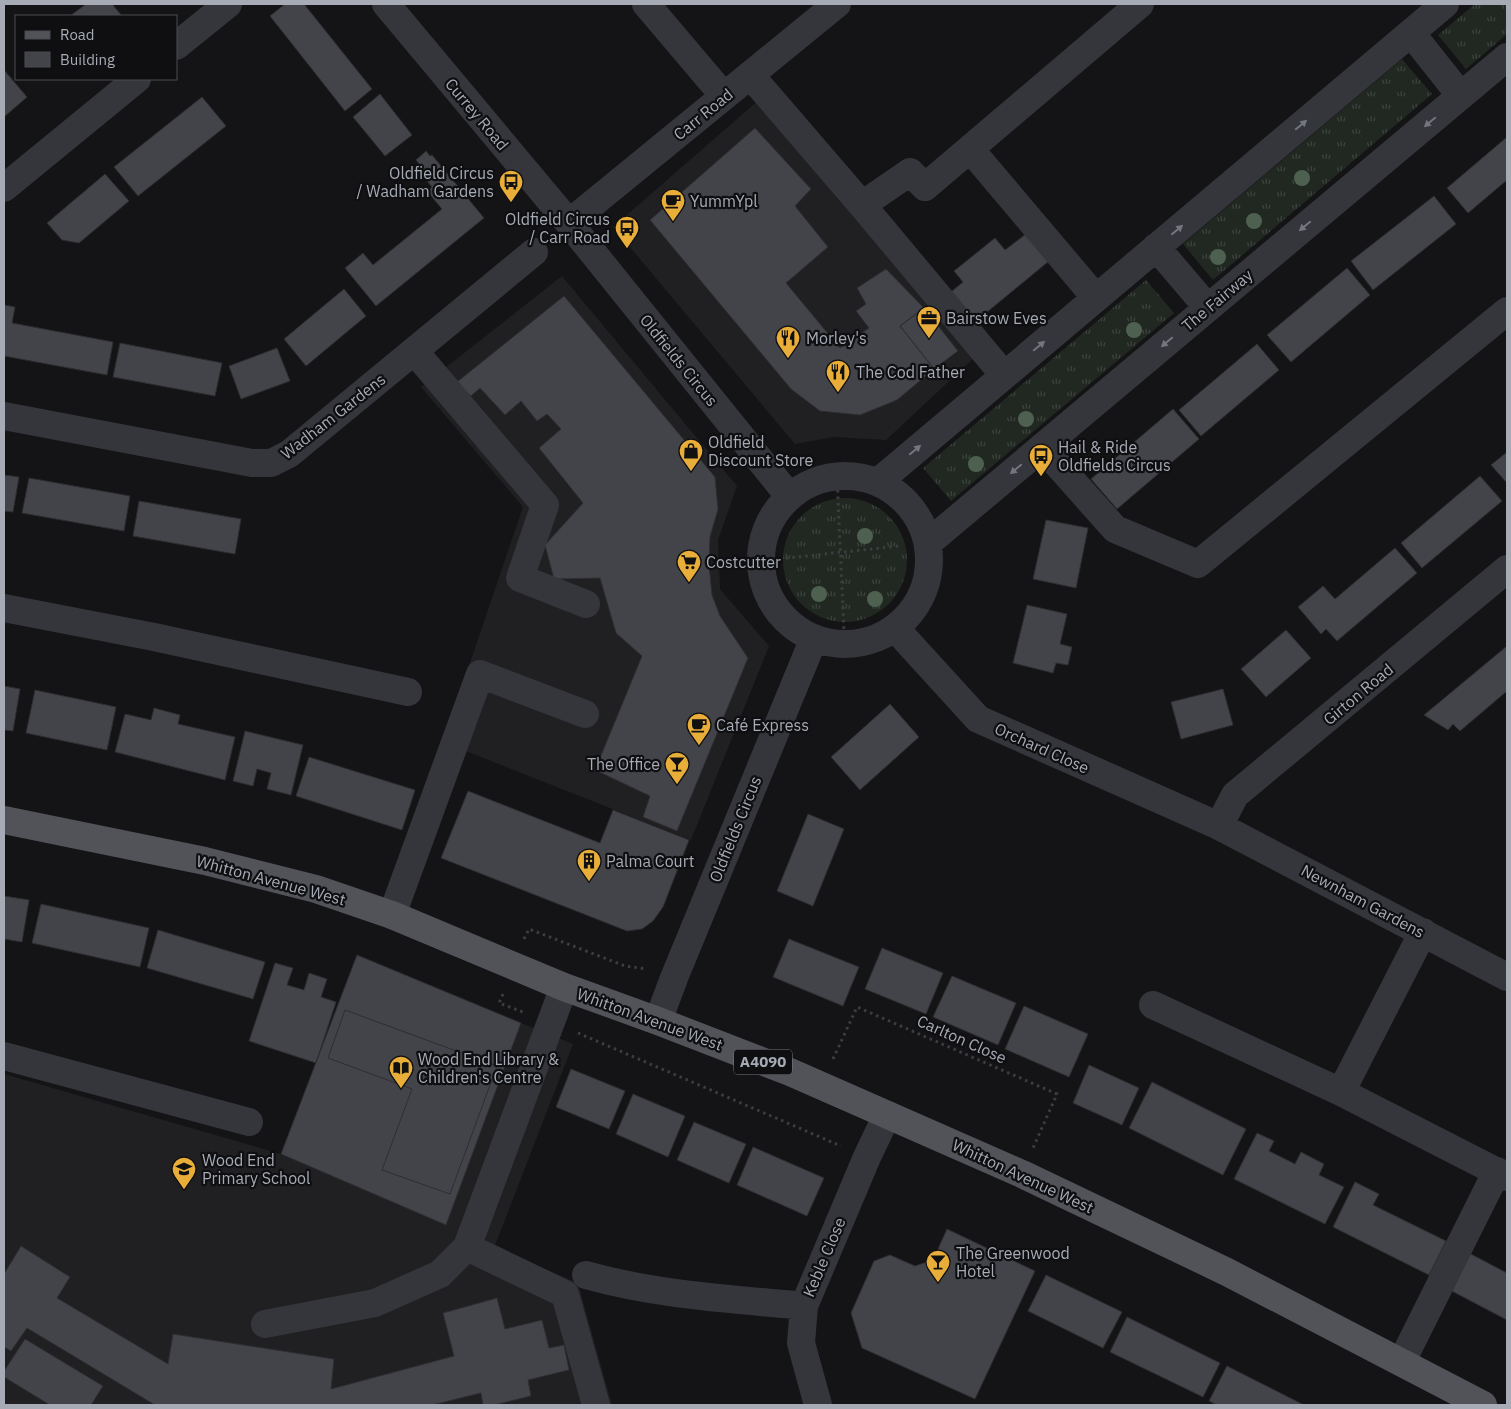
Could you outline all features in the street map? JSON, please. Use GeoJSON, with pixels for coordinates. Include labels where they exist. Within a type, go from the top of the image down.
{"type":"FeatureCollection","features":[{"type":"Feature","properties":{"kind":"main road","name":"Whitton Avenue West"},"geometry":{"type":"LineString","coordinates":[[4,820],[214,863],[316,889],[392,915],[564,987],[658,1020],[821,1086],[1022,1174],[1227,1272],[1402,1361],[1483,1405]]}},
{"type":"Feature","properties":{"kind":"street"},"geometry":{"type":"LineString","coordinates":[[178,44],[228,4]]}},
{"type":"Feature","properties":{"kind":"street","name":"Currey Road"},"geometry":{"type":"LineString","coordinates":[[386,4],[569,223]]}},
{"type":"Feature","properties":{"kind":"street"},"geometry":{"type":"LineString","coordinates":[[646,4],[724,96]]}},
{"type":"Feature","properties":{"kind":"street","name":"Carr Road"},"geometry":{"type":"LineString","coordinates":[[569,223],[837,4]]}},
{"type":"Feature","properties":{"kind":"street"},"geometry":{"type":"LineString","coordinates":[[862,205],[910,172],[925,187],[1140,4]]}},
{"type":"Feature","properties":{"kind":"street"},"geometry":{"type":"LineString","coordinates":[[878,482],[1445,4]]}},
{"type":"Feature","properties":{"kind":"street"},"geometry":{"type":"LineString","coordinates":[[1410,33],[1461,96]]}},
{"type":"Feature","properties":{"kind":"street","name":"The Fairway"},"geometry":{"type":"LineString","coordinates":[[928,543],[1507,57]]}},
{"type":"Feature","properties":{"kind":"street"},"geometry":{"type":"LineString","coordinates":[[751,76],[1004,375]]}},
{"type":"Feature","properties":{"kind":"street"},"geometry":{"type":"LineString","coordinates":[[4,188],[135,80]]}},
{"type":"Feature","properties":{"kind":"street"},"geometry":{"type":"LineString","coordinates":[[970,149],[1096,298]]}},
{"type":"Feature","properties":{"kind":"street","name":"Oldfields Circus"},"geometry":{"type":"LineString","coordinates":[[569,223],[789,496]]}},
{"type":"Feature","properties":{"kind":"street"},"geometry":{"type":"LineString","coordinates":[[1156,247],[1208,308]]}},
{"type":"Feature","properties":{"kind":"street","name":"Wadham Gardens"},"geometry":{"type":"LineString","coordinates":[[4,416],[252,463],[271,463],[289,454],[534,252]]}},
{"type":"Feature","properties":{"kind":"street"},"geometry":{"type":"LineString","coordinates":[[1042,447],[1115,529],[1198,564],[1507,311]]}},
{"type":"Feature","properties":{"kind":"street"},"geometry":{"type":"LineString","coordinates":[[415,352],[545,505],[520,578],[586,604]]}},
{"type":"Feature","properties":{"kind":"street"},"geometry":{"type":"LineString","coordinates":[[858,476],[878,482],[896,492],[916,514],[928,543],[925,585],[913,610],[895,628],[876,638],[845,644],[814,638],[781,616],[770,600],[761,577],[760,562],[770,519],[789,496],[812,481],[858,476]]}},
{"type":"Feature","properties":{"kind":"street","name":"Girton Road"},"geometry":{"type":"LineString","coordinates":[[1219,826],[1236,795],[1507,569]]}},
{"type":"Feature","properties":{"kind":"street"},"geometry":{"type":"LineString","coordinates":[[4,608],[154,637],[408,692]]}},
{"type":"Feature","properties":{"kind":"street","name":"Orchard Close"},"geometry":{"type":"LineString","coordinates":[[895,628],[978,719],[1219,826]]}},
{"type":"Feature","properties":{"kind":"street","name":"Oldfields Circus"},"geometry":{"type":"LineString","coordinates":[[658,1020],[814,638]]}},
{"type":"Feature","properties":{"kind":"street"},"geometry":{"type":"LineString","coordinates":[[392,915],[480,674],[585,714]]}},
{"type":"Feature","properties":{"kind":"street","name":"Newnham Gardens"},"geometry":{"type":"LineString","coordinates":[[1219,826],[1507,977]]}},
{"type":"Feature","properties":{"kind":"street"},"geometry":{"type":"LineString","coordinates":[[1340,1092],[1423,932]]}},
{"type":"Feature","properties":{"kind":"street"},"geometry":{"type":"LineString","coordinates":[[265,1324],[375,1303],[440,1274],[467,1247],[564,987]]}},
{"type":"Feature","properties":{"kind":"street"},"geometry":{"type":"LineString","coordinates":[[1153,1005],[1340,1092],[1502,1174],[1402,1361]]}},
{"type":"Feature","properties":{"kind":"street"},"geometry":{"type":"LineString","coordinates":[[4,1056],[250,1122]]}},
{"type":"Feature","properties":{"kind":"street","name":"Keble Close"},"geometry":{"type":"LineString","coordinates":[[818,1405],[801,1343],[804,1306],[867,1157],[888,1115]]}},
{"type":"Feature","properties":{"kind":"street"},"geometry":{"type":"LineString","coordinates":[[467,1247],[565,1294],[596,1405]]}},
{"type":"Feature","properties":{"kind":"street"},"geometry":{"type":"LineString","coordinates":[[586,1275],[615,1284],[662,1292],[804,1306]]}},
{"type":"Feature","properties":{"kind":"path"},"geometry":{"type":"LineString","coordinates":[[836,477],[845,644]]}},
{"type":"Feature","properties":{"kind":"path"},"geometry":{"type":"LineString","coordinates":[[760,562],[928,543]]}},
{"type":"Feature","properties":{"kind":"path"},"geometry":{"type":"LineString","coordinates":[[529,929],[625,966],[640,966],[674,978]]}},
{"type":"Feature","properties":{"kind":"path","name":"Carlton Close"},"geometry":{"type":"LineString","coordinates":[[821,1086],[857,1007],[1057,1094],[1022,1174]]}},
{"type":"Feature","properties":{"kind":"path"},"geometry":{"type":"LineString","coordinates":[[588,1038],[867,1157]]}},
{"type":"Feature","properties":{"kind":"shaded area"},"geometry":{"type":"Polygon","coordinates":[[[761,98],[975,357],[886,440],[834,437],[795,444],[613,227],[761,98]]]}},
{"type":"Feature","properties":{"kind":"shaded area"},"geometry":{"type":"Polygon","coordinates":[[[562,276],[737,486],[718,540],[720,589],[769,646],[691,840],[443,742],[523,507],[421,387],[562,276]]]}},
{"type":"Feature","properties":{"kind":"shaded area","name":"Wood End Primary School"},"geometry":{"type":"Polygon","coordinates":[[[521,1023],[573,1044],[494,1248],[578,1283],[612,1405],[4,1405],[4,1074],[281,1154],[446,1225],[521,1023]]]}},
{"type":"Feature","properties":{"kind":"green space"},"geometry":{"type":"Polygon","coordinates":[[[1475,4],[1507,4],[1507,34],[1466,69],[1438,35],[1475,4]]]}},
{"type":"Feature","properties":{"kind":"green space"},"geometry":{"type":"Polygon","coordinates":[[[1402,59],[1432,94],[1213,280],[1183,244],[1402,59]]]}},
{"type":"Feature","properties":{"kind":"green space"},"geometry":{"type":"Polygon","coordinates":[[[1146,280],[1174,313],[951,501],[923,468],[1146,280]]]}},
{"type":"Feature","properties":{"kind":"green space"},"geometry":{"type":"Polygon","coordinates":[[[845,498],[869,502],[889,516],[903,536],[907,560],[903,584],[889,604],[869,618],[845,622],[821,618],[801,604],[787,584],[783,560],[787,536],[801,516],[821,502],[845,498]]]}},
{"type":"Feature","properties":{"kind":"building"},"geometry":{"type":"Polygon","coordinates":[[[86,4],[112,4],[121,15],[71,15],[86,4]]]}},
{"type":"Feature","properties":{"kind":"building"},"geometry":{"type":"Polygon","coordinates":[[[285,4],[304,4],[372,89],[345,111],[270,16],[285,4]]]}},
{"type":"Feature","properties":{"kind":"building"},"geometry":{"type":"Polygon","coordinates":[[[4,70],[27,97],[4,117],[4,70]]]}},
{"type":"Feature","properties":{"kind":"building"},"geometry":{"type":"Polygon","coordinates":[[[380,94],[412,135],[385,156],[353,117],[380,94]]]}},
{"type":"Feature","properties":{"kind":"building"},"geometry":{"type":"Polygon","coordinates":[[[202,97],[226,126],[138,196],[114,167],[202,97]]]}},
{"type":"Feature","properties":{"kind":"building"},"geometry":{"type":"Polygon","coordinates":[[[755,128],[811,189],[795,206],[828,247],[786,283],[840,348],[869,328],[856,311],[866,304],[857,288],[886,269],[924,308],[900,326],[934,369],[897,400],[860,415],[820,411],[791,389],[650,220],[755,128]]]}},
{"type":"Feature","properties":{"kind":"building"},"geometry":{"type":"Polygon","coordinates":[[[1507,137],[1507,180],[1468,213],[1447,188],[1507,137]]]}},
{"type":"Feature","properties":{"kind":"building"},"geometry":{"type":"Polygon","coordinates":[[[426,151],[430,156],[432,155],[484,218],[376,306],[345,268],[363,253],[373,265],[442,209],[427,191],[432,187],[416,168],[420,165],[416,160],[426,151]]]}},
{"type":"Feature","properties":{"kind":"building"},"geometry":{"type":"Polygon","coordinates":[[[105,174],[129,201],[79,243],[62,240],[47,223],[105,174]]]}},
{"type":"Feature","properties":{"kind":"building"},"geometry":{"type":"Polygon","coordinates":[[[1434,196],[1456,224],[1373,290],[1351,261],[1434,196]]]}},
{"type":"Feature","properties":{"kind":"building"},"geometry":{"type":"Polygon","coordinates":[[[1026,234],[1049,261],[975,322],[951,292],[963,282],[954,271],[995,238],[1005,250],[1026,234]]]}},
{"type":"Feature","properties":{"kind":"building"},"geometry":{"type":"Polygon","coordinates":[[[1347,268],[1370,295],[1291,362],[1267,335],[1347,268]]]}},
{"type":"Feature","properties":{"kind":"building"},"geometry":{"type":"Polygon","coordinates":[[[344,289],[366,316],[306,366],[284,339],[344,289]]]}},
{"type":"Feature","properties":{"kind":"building"},"geometry":{"type":"Polygon","coordinates":[[[564,296],[715,477],[718,509],[710,537],[709,565],[712,595],[720,616],[748,658],[677,831],[643,817],[650,796],[595,770],[642,656],[616,633],[600,578],[554,579],[545,545],[583,503],[539,448],[561,429],[547,414],[537,421],[521,401],[505,415],[480,388],[471,396],[457,382],[564,296]]]}},
{"type":"Feature","properties":{"kind":"building"},"geometry":{"type":"Polygon","coordinates":[[[4,305],[15,307],[12,323],[113,342],[107,375],[4,356],[4,305]]]}},
{"type":"Feature","properties":{"kind":"building","name":"Bairstow Eves"},"geometry":{"type":"Polygon","coordinates":[[[924,308],[958,351],[934,369],[900,326],[924,308]]]}},
{"type":"Feature","properties":{"kind":"building"},"geometry":{"type":"Polygon","coordinates":[[[120,343],[222,363],[215,396],[113,377],[120,343]]]}},
{"type":"Feature","properties":{"kind":"building"},"geometry":{"type":"Polygon","coordinates":[[[1257,344],[1279,370],[1201,436],[1179,410],[1257,344]]]}},
{"type":"Feature","properties":{"kind":"building"},"geometry":{"type":"Polygon","coordinates":[[[277,348],[290,381],[241,399],[229,366],[277,348]]]}},
{"type":"Feature","properties":{"kind":"building"},"geometry":{"type":"Polygon","coordinates":[[[1173,409],[1199,439],[1117,509],[1091,479],[1173,409]]]}},
{"type":"Feature","properties":{"kind":"building"},"geometry":{"type":"Polygon","coordinates":[[[1507,452],[1507,483],[1491,465],[1507,452]]]}},
{"type":"Feature","properties":{"kind":"building"},"geometry":{"type":"Polygon","coordinates":[[[4,475],[19,477],[13,512],[4,511],[4,475]]]}},
{"type":"Feature","properties":{"kind":"building"},"geometry":{"type":"Polygon","coordinates":[[[1480,476],[1502,501],[1422,568],[1401,543],[1480,476]]]}},
{"type":"Feature","properties":{"kind":"building"},"geometry":{"type":"Polygon","coordinates":[[[29,478],[130,496],[124,531],[22,513],[29,478]]]}},
{"type":"Feature","properties":{"kind":"building"},"geometry":{"type":"Polygon","coordinates":[[[139,501],[241,519],[235,554],[133,536],[139,501]]]}},
{"type":"Feature","properties":{"kind":"building"},"geometry":{"type":"Polygon","coordinates":[[[1046,520],[1088,528],[1076,588],[1033,579],[1046,520]]]}},
{"type":"Feature","properties":{"kind":"building"},"geometry":{"type":"Polygon","coordinates":[[[1395,548],[1417,573],[1337,641],[1326,629],[1321,634],[1298,607],[1323,586],[1335,599],[1395,548]]]}},
{"type":"Feature","properties":{"kind":"building"},"geometry":{"type":"Polygon","coordinates":[[[1027,605],[1067,614],[1060,644],[1072,647],[1068,665],[1056,663],[1053,673],[1013,663],[1027,605]]]}},
{"type":"Feature","properties":{"kind":"building"},"geometry":{"type":"Polygon","coordinates":[[[1286,630],[1311,658],[1266,697],[1241,669],[1286,630]]]}},
{"type":"Feature","properties":{"kind":"building"},"geometry":{"type":"Polygon","coordinates":[[[1507,646],[1507,691],[1460,731],[1453,724],[1448,730],[1424,715],[1507,646]]]}},
{"type":"Feature","properties":{"kind":"building"},"geometry":{"type":"Polygon","coordinates":[[[4,686],[20,689],[13,731],[4,730],[4,686]]]}},
{"type":"Feature","properties":{"kind":"building"},"geometry":{"type":"Polygon","coordinates":[[[1223,689],[1233,725],[1181,739],[1171,702],[1223,689]]]}},
{"type":"Feature","properties":{"kind":"building"},"geometry":{"type":"Polygon","coordinates":[[[35,690],[116,707],[107,750],[26,733],[35,690]]]}},
{"type":"Feature","properties":{"kind":"building"},"geometry":{"type":"Polygon","coordinates":[[[890,704],[919,737],[860,790],[831,757],[890,704]]]}},
{"type":"Feature","properties":{"kind":"building"},"geometry":{"type":"Polygon","coordinates":[[[154,708],[180,715],[178,724],[235,737],[225,780],[115,752],[125,714],[151,720],[154,708]]]}},
{"type":"Feature","properties":{"kind":"building"},"geometry":{"type":"Polygon","coordinates":[[[245,731],[303,745],[291,795],[267,789],[271,773],[257,769],[253,786],[233,781],[245,731]]]}},
{"type":"Feature","properties":{"kind":"building"},"geometry":{"type":"Polygon","coordinates":[[[309,757],[415,790],[402,830],[296,796],[309,757]]]}},
{"type":"Feature","properties":{"kind":"building","name":"Palma Court"},"geometry":{"type":"Polygon","coordinates":[[[468,791],[600,843],[613,810],[689,840],[663,907],[653,921],[642,929],[627,931],[441,858],[468,791]]]}},
{"type":"Feature","properties":{"kind":"building"},"geometry":{"type":"Polygon","coordinates":[[[808,814],[844,829],[813,906],[777,891],[808,814]]]}},
{"type":"Feature","properties":{"kind":"building"},"geometry":{"type":"Polygon","coordinates":[[[4,896],[29,900],[22,942],[4,939],[4,896]]]}},
{"type":"Feature","properties":{"kind":"building"},"geometry":{"type":"Polygon","coordinates":[[[41,904],[149,928],[140,967],[32,943],[41,904]]]}},
{"type":"Feature","properties":{"kind":"building"},"geometry":{"type":"Polygon","coordinates":[[[158,930],[265,962],[253,999],[147,968],[158,930]]]}},
{"type":"Feature","properties":{"kind":"building"},"geometry":{"type":"Polygon","coordinates":[[[789,939],[859,967],[843,1006],[773,977],[789,939]]]}},
{"type":"Feature","properties":{"kind":"building"},"geometry":{"type":"Polygon","coordinates":[[[882,948],[943,973],[926,1014],[865,989],[882,948]]]}},
{"type":"Feature","properties":{"kind":"building","name":"Wood End Library & Children's Centre"},"geometry":{"type":"Polygon","coordinates":[[[357,955],[521,1023],[446,1225],[281,1154],[357,955]]]}},
{"type":"Feature","properties":{"kind":"building"},"geometry":{"type":"Polygon","coordinates":[[[275,963],[293,968],[287,985],[304,990],[309,973],[327,979],[321,997],[336,1002],[316,1063],[249,1041],[275,963]]]}},
{"type":"Feature","properties":{"kind":"building"},"geometry":{"type":"Polygon","coordinates":[[[952,976],[1016,1003],[998,1045],[933,1017],[952,976]]]}},
{"type":"Feature","properties":{"kind":"building"},"geometry":{"type":"Polygon","coordinates":[[[1024,1006],[1088,1034],[1069,1077],[1005,1049],[1024,1006]]]}},
{"type":"Feature","properties":{"kind":"building"},"geometry":{"type":"Polygon","coordinates":[[[345,1010],[497,1066],[450,1194],[382,1170],[412,1089],[328,1058],[345,1010]]]}},
{"type":"Feature","properties":{"kind":"building"},"geometry":{"type":"Polygon","coordinates":[[[1089,1065],[1139,1088],[1122,1125],[1073,1103],[1089,1065]]]}},
{"type":"Feature","properties":{"kind":"building"},"geometry":{"type":"Polygon","coordinates":[[[571,1069],[625,1091],[609,1129],[556,1107],[571,1069]]]}},
{"type":"Feature","properties":{"kind":"building"},"geometry":{"type":"Polygon","coordinates":[[[1152,1082],[1246,1129],[1223,1175],[1129,1128],[1152,1082]]]}},
{"type":"Feature","properties":{"kind":"building"},"geometry":{"type":"Polygon","coordinates":[[[633,1094],[685,1116],[668,1157],[616,1134],[633,1094]]]}},
{"type":"Feature","properties":{"kind":"building"},"geometry":{"type":"Polygon","coordinates":[[[694,1122],[746,1144],[729,1183],[677,1160],[694,1122]]]}},
{"type":"Feature","properties":{"kind":"building"},"geometry":{"type":"Polygon","coordinates":[[[1257,1133],[1274,1141],[1269,1151],[1295,1164],[1301,1152],[1324,1164],[1319,1175],[1344,1187],[1325,1224],[1234,1179],[1257,1133]]]}},
{"type":"Feature","properties":{"kind":"building"},"geometry":{"type":"Polygon","coordinates":[[[753,1147],[824,1178],[807,1216],[737,1185],[753,1147]]]}},
{"type":"Feature","properties":{"kind":"building"},"geometry":{"type":"Polygon","coordinates":[[[1355,1182],[1379,1194],[1373,1205],[1446,1241],[1429,1275],[1333,1227],[1355,1182]]]}},
{"type":"Feature","properties":{"kind":"building"},"geometry":{"type":"Polygon","coordinates":[[[947,1229],[1035,1271],[975,1399],[862,1348],[851,1313],[874,1261],[890,1255],[915,1266],[933,1260],[947,1229]]]}},
{"type":"Feature","properties":{"kind":"building"},"geometry":{"type":"Polygon","coordinates":[[[21,1246],[70,1277],[57,1298],[168,1364],[173,1334],[334,1359],[331,1389],[454,1356],[443,1313],[497,1298],[505,1329],[542,1320],[549,1348],[564,1345],[569,1370],[528,1380],[531,1396],[494,1405],[483,1405],[481,1393],[432,1405],[155,1405],[27,1328],[11,1351],[4,1347],[4,1274],[21,1246]]]}},
{"type":"Feature","properties":{"kind":"building"},"geometry":{"type":"Polygon","coordinates":[[[1467,1252],[1507,1273],[1507,1320],[1448,1289],[1467,1252]]]}},
{"type":"Feature","properties":{"kind":"building"},"geometry":{"type":"Polygon","coordinates":[[[1046,1275],[1122,1312],[1103,1348],[1028,1311],[1046,1275]]]}},
{"type":"Feature","properties":{"kind":"building"},"geometry":{"type":"Polygon","coordinates":[[[1127,1317],[1220,1363],[1203,1397],[1110,1352],[1127,1317]]]}},
{"type":"Feature","properties":{"kind":"building"},"geometry":{"type":"Polygon","coordinates":[[[25,1339],[103,1386],[91,1405],[50,1405],[4,1377],[4,1371],[25,1339]]]}},
{"type":"Feature","properties":{"kind":"building"},"geometry":{"type":"Polygon","coordinates":[[[1227,1366],[1304,1405],[1217,1405],[1209,1401],[1227,1366]]]}},
{"type":"Feature","properties":{"kind":"place","name":"Oldfield Circus / Wadham Gardens"},"geometry":{"type":"Point","coordinates":[511,203]}},
{"type":"Feature","properties":{"kind":"place","name":"YummYpl"},"geometry":{"type":"Point","coordinates":[673,222]}},
{"type":"Feature","properties":{"kind":"place","name":"Oldfield Circus / Carr Road"},"geometry":{"type":"Point","coordinates":[627,249]}},
{"type":"Feature","properties":{"kind":"place","name":"Bairstow Eves"},"geometry":{"type":"Point","coordinates":[929,339]}},
{"type":"Feature","properties":{"kind":"place","name":"Morley's"},"geometry":{"type":"Point","coordinates":[788,359]}},
{"type":"Feature","properties":{"kind":"place","name":"The Cod Father"},"geometry":{"type":"Point","coordinates":[838,393]}},
{"type":"Feature","properties":{"kind":"place","name":"Oldfield Discount Store"},"geometry":{"type":"Point","coordinates":[691,472]}},
{"type":"Feature","properties":{"kind":"place","name":"Hail & Ride Oldfields Circus"},"geometry":{"type":"Point","coordinates":[1041,477]}},
{"type":"Feature","properties":{"kind":"place","name":"Costcutter"},"geometry":{"type":"Point","coordinates":[689,583]}},
{"type":"Feature","properties":{"kind":"place","name":"Café Express"},"geometry":{"type":"Point","coordinates":[699,746]}},
{"type":"Feature","properties":{"kind":"place","name":"The Office"},"geometry":{"type":"Point","coordinates":[677,785]}},
{"type":"Feature","properties":{"kind":"place","name":"Palma Court"},"geometry":{"type":"Point","coordinates":[589,882]}},
{"type":"Feature","properties":{"kind":"place","name":"Wood End Library & Children's Centre"},"geometry":{"type":"Point","coordinates":[401,1089]}},
{"type":"Feature","properties":{"kind":"place","name":"Wood End Primary School"},"geometry":{"type":"Point","coordinates":[184,1190]}},
{"type":"Feature","properties":{"kind":"place","name":"The Greenwood Hotel"},"geometry":{"type":"Point","coordinates":[938,1283]}}]}
